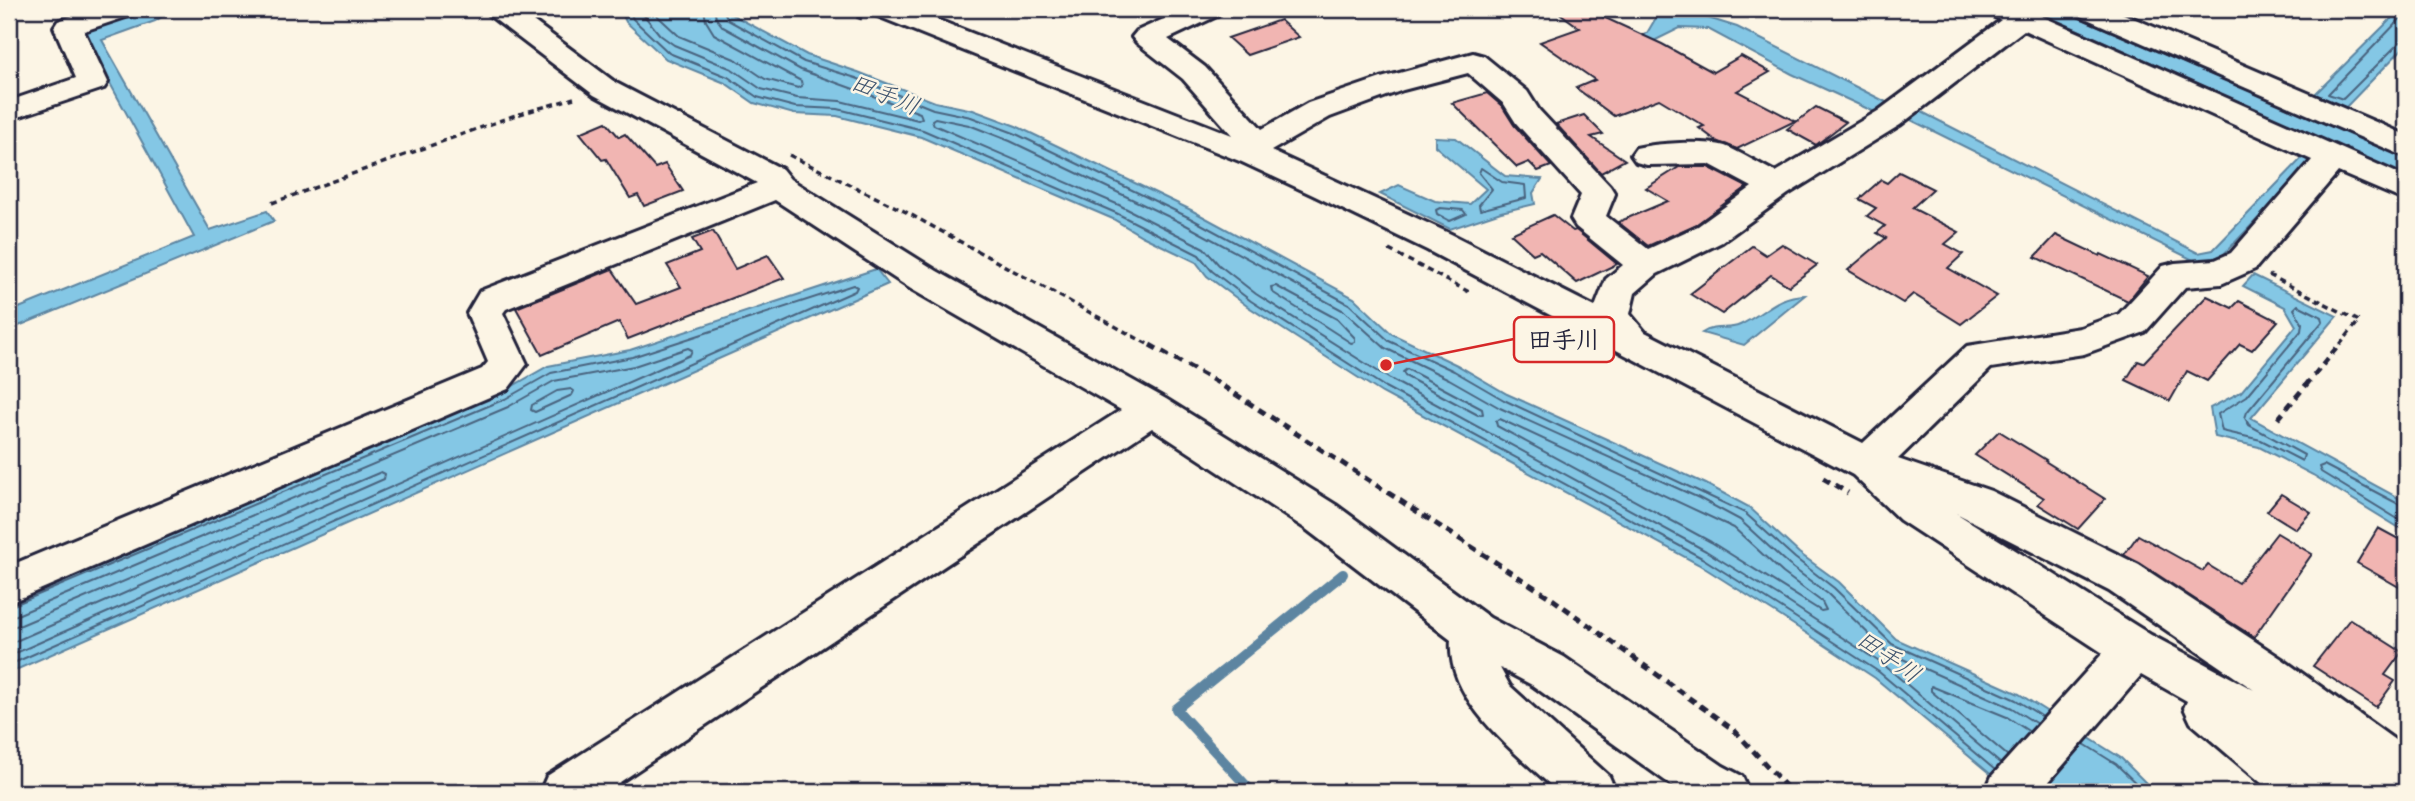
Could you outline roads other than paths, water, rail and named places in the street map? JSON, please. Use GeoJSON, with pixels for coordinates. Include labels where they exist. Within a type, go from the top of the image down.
{"type":"FeatureCollection","features":[{"type":"Feature","properties":{"kind":"street"},"geometry":{"type":"LineString","coordinates":[[9,111],[93,82],[68,27],[122,9]]}},
{"type":"Feature","properties":{"kind":"street"},"geometry":{"type":"LineString","coordinates":[[499,9],[605,89],[770,176],[781,170]]}},
{"type":"Feature","properties":{"kind":"street"},"geometry":{"type":"LineString","coordinates":[[1209,9],[1147,37],[1194,73],[1255,150]]}},
{"type":"Feature","properties":{"kind":"street"},"geometry":{"type":"LineString","coordinates":[[2088,9],[2406,147]]}},
{"type":"Feature","properties":{"kind":"street"},"geometry":{"type":"LineString","coordinates":[[1634,345],[1611,316],[1619,288],[1644,265],[1710,234],[1776,186],[1889,118],[2012,13],[2406,190]]}},
{"type":"Feature","properties":{"kind":"street"},"geometry":{"type":"LineString","coordinates":[[873,14],[1255,150],[1439,242],[1634,345],[1863,482],[1915,508],[2127,658],[2308,792]]}},
{"type":"Feature","properties":{"kind":"street"},"geometry":{"type":"LineString","coordinates":[[1255,150],[1319,110],[1392,84],[1473,62],[1516,98],[1527,116],[1598,194],[1588,219],[1644,265]]}},
{"type":"Feature","properties":{"kind":"street"},"geometry":{"type":"LineString","coordinates":[[1647,155],[1715,153],[1776,186]]}},
{"type":"Feature","properties":{"kind":"street"},"geometry":{"type":"LineString","coordinates":[[1863,482],[1980,356],[2084,341],[2132,323],[2175,275],[2221,272],[2243,261],[2333,157]]}},
{"type":"Feature","properties":{"kind":"street"},"geometry":{"type":"LineString","coordinates":[[781,170],[925,280],[1152,409],[1321,517],[1474,632],[1548,671],[1706,782],[1725,792]]}},
{"type":"Feature","properties":{"kind":"street"},"geometry":{"type":"LineString","coordinates":[[9,585],[495,379],[508,364],[485,313],[493,300],[781,170]]}},
{"type":"Feature","properties":{"kind":"street"},"geometry":{"type":"LineString","coordinates":[[564,792],[1152,409]]}},
{"type":"Feature","properties":{"kind":"street"},"geometry":{"type":"LineString","coordinates":[[1863,482],[1976,503],[2124,578],[2266,673],[2406,776]]}},
{"type":"Feature","properties":{"kind":"street"},"geometry":{"type":"LineString","coordinates":[[1474,632],[1472,660],[1494,701],[1592,792]]}},
{"type":"Feature","properties":{"kind":"street"},"geometry":{"type":"LineString","coordinates":[[2010,792],[2127,658]]}},
{"type":"Feature","properties":{"kind":"street"},"geometry":{"type":"LineString","coordinates":[[2127,658],[2330,756],[2383,792]]}},
{"type":"Feature","properties":{"kind":"water"},"geometry":{"type":"Polygon","coordinates":[[[136,9],[174,9],[155,21],[102,40],[210,230],[267,211],[274,221],[9,330],[9,312],[194,237],[82,32],[91,24],[136,9]]]}},
{"type":"Feature","properties":{"kind":"water"},"geometry":{"type":"Polygon","coordinates":[[[620,9],[729,9],[731,14],[807,55],[935,102],[973,110],[1016,126],[1191,210],[1354,298],[1392,334],[1457,365],[1507,394],[1706,484],[1749,507],[1799,553],[1839,582],[1896,639],[2019,694],[2121,758],[2155,792],[2012,792],[1875,678],[1777,614],[1698,564],[1382,393],[1247,306],[1207,276],[1196,262],[1113,219],[921,137],[837,116],[794,114],[754,103],[725,83],[666,59],[626,22],[620,9]]]}},
{"type":"Feature","properties":{"kind":"water"},"geometry":{"type":"Polygon","coordinates":[[[1649,9],[1679,9],[1737,27],[1892,105],[1879,114],[1792,74],[1708,29],[1680,28],[1607,64],[1601,59],[1647,33],[1657,16],[1649,9]]]}},
{"type":"Feature","properties":{"kind":"water"},"geometry":{"type":"Polygon","coordinates":[[[2013,9],[2075,9],[2406,152],[2406,183],[2013,9]]]}},
{"type":"Feature","properties":{"kind":"water"},"geometry":{"type":"Polygon","coordinates":[[[2401,9],[2406,9],[2406,45],[2344,109],[2313,96],[2401,9]]]}},
{"type":"Feature","properties":{"kind":"water"},"geometry":{"type":"Polygon","coordinates":[[[1918,110],[2198,253],[2213,250],[2304,156],[2314,160],[2222,256],[2204,261],[2193,260],[1907,118],[1918,110]]]}},
{"type":"Feature","properties":{"kind":"water"},"geometry":{"type":"Polygon","coordinates":[[[1435,137],[1456,138],[1505,176],[1542,179],[1533,193],[1535,204],[1450,229],[1380,194],[1399,185],[1435,201],[1470,204],[1486,189],[1435,146],[1435,137]]]}},
{"type":"Feature","properties":{"kind":"water"},"geometry":{"type":"Polygon","coordinates":[[[876,269],[888,284],[9,673],[9,601],[502,392],[548,366],[630,350],[876,269]]]}},
{"type":"Feature","properties":{"kind":"water"},"geometry":{"type":"Polygon","coordinates":[[[2253,275],[2337,316],[2251,418],[2406,502],[2406,532],[2313,475],[2259,447],[2215,437],[2210,408],[2241,392],[2296,326],[2285,307],[2243,286],[2253,275]]]}},
{"type":"Feature","properties":{"kind":"water"},"geometry":{"type":"Polygon","coordinates":[[[1805,295],[1744,345],[1702,333],[1740,325],[1786,298],[1805,295]]]}},
{"type":"Feature","properties":{"kind":"waterway"},"geometry":{"type":"LineString","coordinates":[[1252,792],[1176,709],[1343,574]]}},
{"type":"Feature","properties":{"kind":"place","name":"田手川"},"geometry":{"type":"Point","coordinates":[1386,365]}}]}
